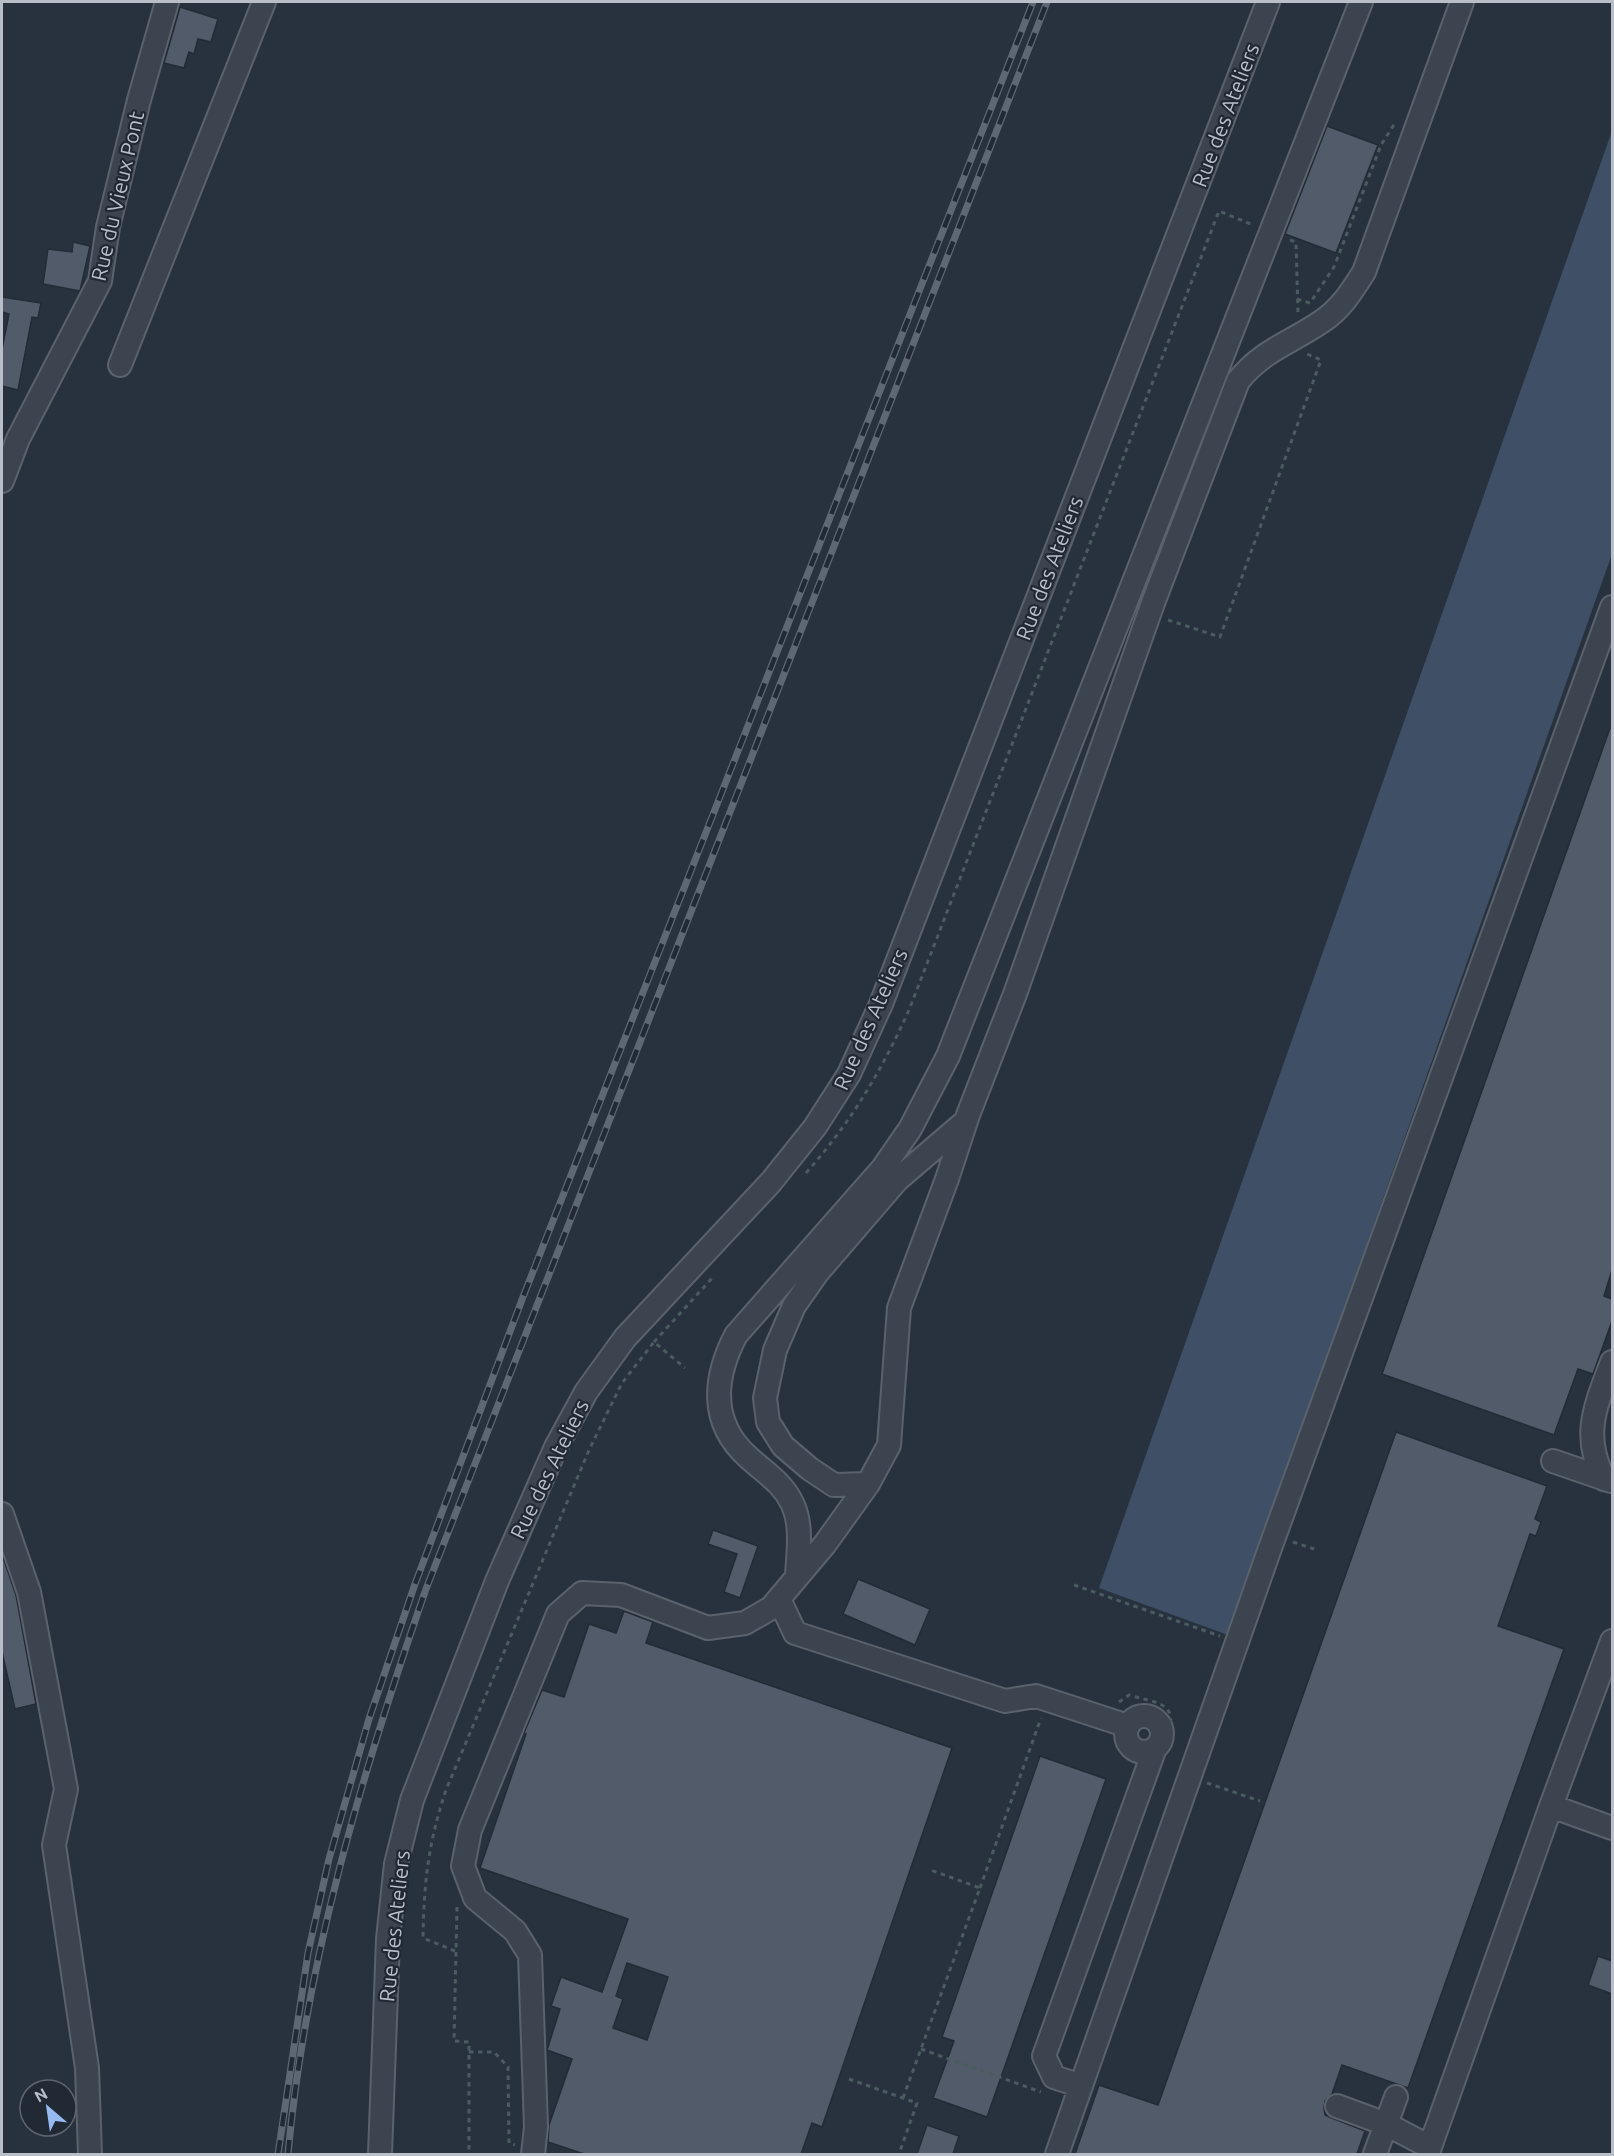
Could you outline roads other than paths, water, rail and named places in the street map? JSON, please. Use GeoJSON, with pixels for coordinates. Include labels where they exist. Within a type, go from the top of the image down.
{"type":"FeatureCollection","features":[{"type":"Feature","properties":{"kind":"street","name":"Rue du Vieux Pont"},"geometry":{"type":"LineString","coordinates":[[2,481],[18,440],[100,280],[108,227],[139,100],[167,2]]}},
{"type":"Feature","properties":{"kind":"street"},"geometry":{"type":"LineString","coordinates":[[120,365],[264,2]]}},
{"type":"Feature","properties":{"kind":"street","name":"Rue des Ateliers"},"geometry":{"type":"LineString","coordinates":[[380,2154],[388,1939],[396,1864],[412,1800],[497,1581],[556,1447],[586,1392],[625,1338],[771,1182],[815,1127],[849,1074],[881,1004],[1268,2]]}},
{"type":"Feature","properties":{"kind":"street"},"geometry":{"type":"LineString","coordinates":[[797,1576],[799,1532],[794,1506],[782,1485],[746,1456],[727,1431],[719,1405],[719,1376],[726,1354],[736,1335],[883,1168],[910,1129],[948,1056],[1361,2]]}},
{"type":"Feature","properties":{"kind":"street"},"geometry":{"type":"LineString","coordinates":[[533,2153],[536,2127],[530,1955],[515,1930],[476,1898],[463,1866],[470,1830],[558,1614],[582,1593],[621,1595],[708,1628],[745,1623],[771,1608],[779,1599],[825,1544],[868,1484],[889,1445],[899,1308],[966,1120],[1015,994],[1153,603],[1238,381],[1253,362],[1323,321],[1346,300],[1364,272],[1462,2]]}},
{"type":"Feature","properties":{"kind":"street"},"geometry":{"type":"LineString","coordinates":[[1056,2154],[1237,1642],[1612,607]]}},
{"type":"Feature","properties":{"kind":"street"},"geometry":{"type":"LineString","coordinates":[[868,1484],[834,1485],[810,1469],[783,1446],[768,1422],[765,1398],[775,1350],[794,1306],[817,1273],[897,1180],[966,1120]]}},
{"type":"Feature","properties":{"kind":"street"},"geometry":{"type":"LineString","coordinates":[[1608,1480],[1594,1459],[1590,1432],[1612,1362]]}},
{"type":"Feature","properties":{"kind":"street"},"geometry":{"type":"LineString","coordinates":[[1553,1461],[1608,1480]]}},
{"type":"Feature","properties":{"kind":"street"},"geometry":{"type":"LineString","coordinates":[[2,1514],[29,1592],[66,1789],[54,1845],[87,2068],[90,2154]]}},
{"type":"Feature","properties":{"kind":"street"},"geometry":{"type":"LineString","coordinates":[[779,1599],[795,1634],[1005,1701],[1036,1696],[1128,1726],[1127,1738],[1133,1748],[1144,1752],[1161,1742],[1044,2056],[1054,2077],[1078,2095]]}},
{"type":"Feature","properties":{"kind":"street"},"geometry":{"type":"LineString","coordinates":[[1336,2106],[1386,2124],[1429,2151],[1612,1641]]}},
{"type":"Feature","properties":{"kind":"street"},"geometry":{"type":"LineString","coordinates":[[1551,1806],[1612,1828]]}},
{"type":"Feature","properties":{"kind":"street"},"geometry":{"type":"LineString","coordinates":[[1375,2154],[1396,2097]]}},
{"type":"Feature","properties":{"kind":"water"},"geometry":{"type":"Polygon","coordinates":[[[1612,131],[1612,554],[1228,1635],[1099,1588],[1612,131]]]}},
{"type":"Feature","properties":{"kind":"railway"},"geometry":{"type":"LineString","coordinates":[[278,2154],[308,1953],[329,1859],[369,1719],[415,1584],[523,1297],[1033,2]]}},
{"type":"Feature","properties":{"kind":"railway"},"geometry":{"type":"LineString","coordinates":[[288,2154],[296,2081],[308,2009],[340,1867],[380,1727],[426,1589],[1047,2]]}}]}
